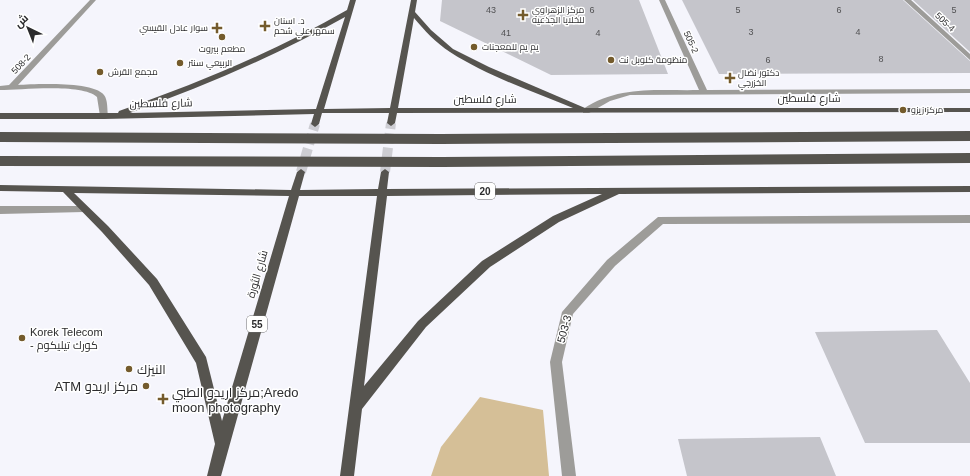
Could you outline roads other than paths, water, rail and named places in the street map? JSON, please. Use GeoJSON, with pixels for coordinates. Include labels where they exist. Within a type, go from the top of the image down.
{"type":"FeatureCollection","features":[{"type":"Feature","properties":{"kind":"main road"},"geometry":{"type":"LineString","coordinates":[[315,124],[353,0]]}},
{"type":"Feature","properties":{"kind":"main road"},"geometry":{"type":"LineString","coordinates":[[391,123],[414,0]]}},
{"type":"Feature","properties":{"kind":"main road"},"geometry":{"type":"LineString","coordinates":[[108,116],[163,98],[252,63],[289,45],[350,11]]}},
{"type":"Feature","properties":{"kind":"main road"},"geometry":{"type":"LineString","coordinates":[[412,12],[428,31],[451,50],[486,69],[586,110]]}},
{"type":"Feature","properties":{"kind":"main road","name":"شارع فلسطين"},"geometry":{"type":"LineString","coordinates":[[0,116],[108,116],[319,111],[970,110]]}},
{"type":"Feature","properties":{"kind":"main road"},"geometry":{"type":"LineString","coordinates":[[0,137],[480,139],[970,136]]}},
{"type":"Feature","properties":{"kind":"main road"},"geometry":{"type":"LineString","coordinates":[[0,161],[450,162],[970,158]]}},
{"type":"Feature","properties":{"kind":"main road","name":"شارع الثورة"},"geometry":{"type":"LineString","coordinates":[[214,476],[301,172]]}},
{"type":"Feature","properties":{"kind":"main road"},"geometry":{"type":"LineString","coordinates":[[347,476],[385,172]]}},
{"type":"Feature","properties":{"kind":"main road","name":"20"},"geometry":{"type":"LineString","coordinates":[[0,188],[294,193],[382,191],[970,189]]}},
{"type":"Feature","properties":{"kind":"main road"},"geometry":{"type":"LineString","coordinates":[[64,188],[105,229],[153,282],[202,361],[222,444]]}},
{"type":"Feature","properties":{"kind":"main road"},"geometry":{"type":"LineString","coordinates":[[356,406],[422,324],[486,264],[556,219],[621,190]]}},
{"type":"Feature","properties":{"kind":"street","name":"508-2"},"geometry":{"type":"LineString","coordinates":[[11,88],[93,0]]}},
{"type":"Feature","properties":{"kind":"street","name":"505-2"},"geometry":{"type":"LineString","coordinates":[[662,0],[704,92]]}},
{"type":"Feature","properties":{"kind":"street","name":"505-4"},"geometry":{"type":"LineString","coordinates":[[907,0],[970,58]]}},
{"type":"Feature","properties":{"kind":"street"},"geometry":{"type":"LineString","coordinates":[[0,88],[73,87],[93,90],[99,94],[108,116]]}},
{"type":"Feature","properties":{"kind":"street"},"geometry":{"type":"LineString","coordinates":[[586,110],[599,102],[614,96],[630,93],[970,91]]}},
{"type":"Feature","properties":{"kind":"street"},"geometry":{"type":"LineString","coordinates":[[0,210],[84,209]]}},
{"type":"Feature","properties":{"kind":"street","name":"503-3"},"geometry":{"type":"LineString","coordinates":[[569,476],[556,362],[568,312],[611,263],[661,220],[970,219]]}},
{"type":"Feature","properties":{"kind":"tunnel"},"geometry":{"type":"LineString","coordinates":[[385,172],[391,123]]}},
{"type":"Feature","properties":{"kind":"tunnel"},"geometry":{"type":"LineString","coordinates":[[301,172],[315,124]]}},
{"type":"Feature","properties":{"kind":"place","name":"مركز الزهراوي للخلايا الجذعيه"},"geometry":{"type":"Point","coordinates":[523,15]}},
{"type":"Feature","properties":{"kind":"place","name":"د. اسنان سمهر علي شحم"},"geometry":{"type":"Point","coordinates":[265,26]}},
{"type":"Feature","properties":{"kind":"place","name":"سوار عادل القيسي"},"geometry":{"type":"Point","coordinates":[217,28]}},
{"type":"Feature","properties":{"kind":"place","name":"مطعم بيروت"},"geometry":{"type":"Point","coordinates":[222,37]}},
{"type":"Feature","properties":{"kind":"place","name":"يم يم للمعجنات"},"geometry":{"type":"Point","coordinates":[474,47]}},
{"type":"Feature","properties":{"kind":"place","name":"منظومة كلوبل نت"},"geometry":{"type":"Point","coordinates":[611,60]}},
{"type":"Feature","properties":{"kind":"place","name":"الربيعي سنتر"},"geometry":{"type":"Point","coordinates":[180,63]}},
{"type":"Feature","properties":{"kind":"place","name":"مجمع القرش"},"geometry":{"type":"Point","coordinates":[100,72]}},
{"type":"Feature","properties":{"kind":"place","name":"دكتور نضال الخزرجي"},"geometry":{"type":"Point","coordinates":[730,78]}},
{"type":"Feature","properties":{"kind":"place","name":"مركز زيزو"},"geometry":{"type":"Point","coordinates":[903,110]}},
{"type":"Feature","properties":{"kind":"place","name":"Korek Telecom - كورك تيليكوم"},"geometry":{"type":"Point","coordinates":[22,338]}},
{"type":"Feature","properties":{"kind":"place","name":"النيزك"},"geometry":{"type":"Point","coordinates":[129,369]}},
{"type":"Feature","properties":{"kind":"place","name":"ATM مركز اريدو"},"geometry":{"type":"Point","coordinates":[146,386]}},
{"type":"Feature","properties":{"kind":"place","name":"مركز اريدو الطبي;Aredo moon photography"},"geometry":{"type":"Point","coordinates":[163,399]}}]}
